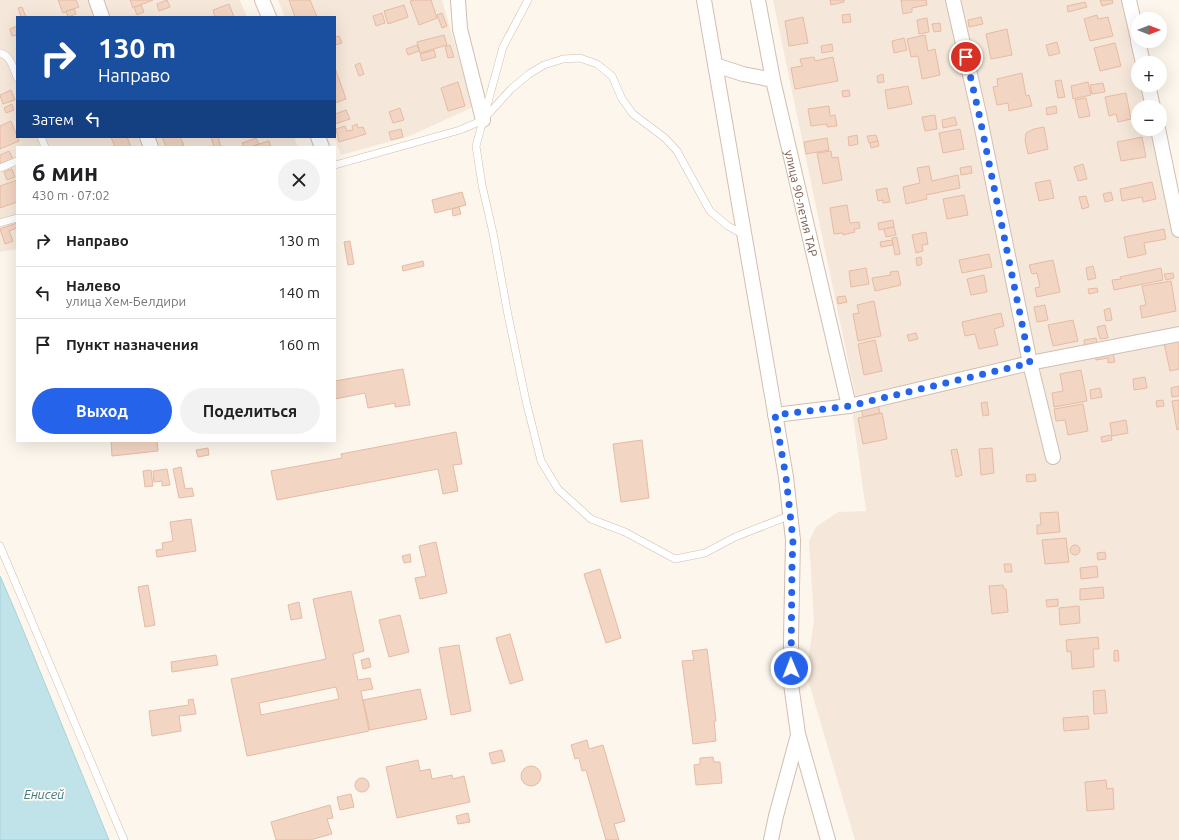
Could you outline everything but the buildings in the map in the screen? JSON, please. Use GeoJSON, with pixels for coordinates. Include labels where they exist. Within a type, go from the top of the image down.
{"type":"FeatureCollection","features":[{"type":"Feature","properties":{"kind":"street"},"geometry":{"type":"LineString","coordinates":[[96,0],[102,16]]}},
{"type":"Feature","properties":{"kind":"street"},"geometry":{"type":"LineString","coordinates":[[262,0],[269,16]]}},
{"type":"Feature","properties":{"kind":"street"},"geometry":{"type":"LineString","coordinates":[[458,0],[460,29],[483,120]]}},
{"type":"Feature","properties":{"kind":"street"},"geometry":{"type":"LineString","coordinates":[[704,0],[791,515],[793,540],[791,684],[798,734],[828,840]]}},
{"type":"Feature","properties":{"kind":"street","name":"улица 90-летия ТАР"},"geometry":{"type":"LineString","coordinates":[[758,0],[773,80],[849,406]]}},
{"type":"Feature","properties":{"kind":"street"},"geometry":{"type":"LineString","coordinates":[[953,0],[979,114],[1030,363],[1053,457]]}},
{"type":"Feature","properties":{"kind":"street"},"geometry":{"type":"LineString","coordinates":[[1129,0],[1132,12]]}},
{"type":"Feature","properties":{"kind":"street"},"geometry":{"type":"LineString","coordinates":[[715,65],[743,74],[773,80]]}},
{"type":"Feature","properties":{"kind":"street"},"geometry":{"type":"LineString","coordinates":[[1159,136],[1179,230]]}},
{"type":"Feature","properties":{"kind":"street"},"geometry":{"type":"LineString","coordinates":[[775,415],[849,406],[1030,363],[1179,334]]}},
{"type":"Feature","properties":{"kind":"street"},"geometry":{"type":"LineString","coordinates":[[771,840],[798,734]]}},
{"type":"Feature","properties":{"kind":"lane"},"geometry":{"type":"LineString","coordinates":[[528,0],[503,47],[476,146],[482,185],[494,233],[508,315],[526,401],[541,461],[558,489],[591,519],[625,532],[675,559],[705,552],[736,537],[791,515]]}},
{"type":"Feature","properties":{"kind":"lane"},"geometry":{"type":"LineString","coordinates":[[0,53],[5,54],[10,59],[16,74]]}},
{"type":"Feature","properties":{"kind":"lane"},"geometry":{"type":"LineString","coordinates":[[336,165],[460,130],[483,120],[511,90],[529,74],[544,65],[563,59],[580,58],[597,64],[612,76],[622,99],[633,114],[665,138],[678,151],[710,211],[728,226],[744,235]]}},
{"type":"Feature","properties":{"kind":"lane"},"geometry":{"type":"LineString","coordinates":[[0,168],[16,161]]}},
{"type":"Feature","properties":{"kind":"lane"},"geometry":{"type":"LineString","coordinates":[[0,223],[16,218]]}},
{"type":"Feature","properties":{"kind":"lane"},"geometry":{"type":"LineString","coordinates":[[0,546],[124,840]]}},
{"type":"Feature","properties":{"kind":"shaded area"},"geometry":{"type":"Polygon","coordinates":[[[0,0],[240,0],[247,16],[16,16],[16,138],[294,138],[298,146],[16,146],[16,249],[0,252],[0,0]]]}},
{"type":"Feature","properties":{"kind":"shaded area"},"geometry":{"type":"Polygon","coordinates":[[[278,0],[442,0],[473,107],[410,136],[341,155],[334,138],[336,138],[336,16],[285,16],[278,0]]]}},
{"type":"Feature","properties":{"kind":"shaded area"},"geometry":{"type":"Polygon","coordinates":[[[773,0],[1130,0],[1132,12],[1131,48],[1136,48],[1137,56],[1131,56],[1131,92],[1151,92],[1152,100],[1131,100],[1131,136],[1161,136],[1179,217],[1179,840],[855,840],[806,673],[814,621],[809,541],[816,527],[838,512],[866,511],[853,416],[855,394],[773,0]]]}},
{"type":"Feature","properties":{"kind":"water","name":"Енисей"},"geometry":{"type":"Polygon","coordinates":[[[0,576],[14,608],[109,840],[0,840],[0,576]]]}},
{"type":"Feature","properties":{"kind":"route"},"geometry":{"type":"LineString","coordinates":[[791,668],[793,540],[786,477],[775,415],[849,406],[1030,363],[966,57]]}}]}
